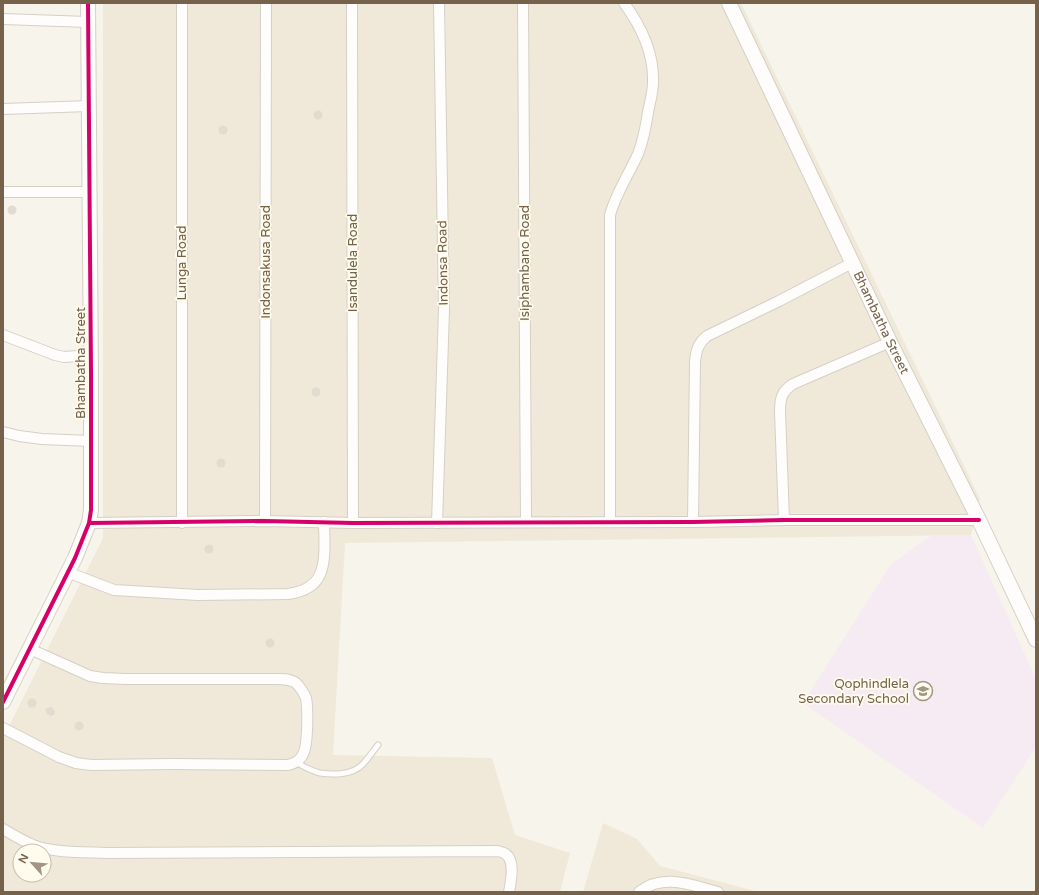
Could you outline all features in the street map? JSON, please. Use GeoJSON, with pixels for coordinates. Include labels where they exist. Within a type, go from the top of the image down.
{"type":"FeatureCollection","features":[{"type":"Feature","properties":{"kind":"street","name":"Bhambatha Street"},"geometry":{"type":"LineString","coordinates":[[3,702],[75,558],[89,523],[91,510],[88,3]]}},
{"type":"Feature","properties":{"kind":"street","name":"Lunga Road"},"geometry":{"type":"LineString","coordinates":[[182,3],[182,522]]}},
{"type":"Feature","properties":{"kind":"street","name":"Indonsakusa Road"},"geometry":{"type":"LineString","coordinates":[[265,521],[266,3]]}},
{"type":"Feature","properties":{"kind":"street","name":"Isandulela Road"},"geometry":{"type":"LineString","coordinates":[[352,3],[353,523]]}},
{"type":"Feature","properties":{"kind":"street","name":"Indonsa Road"},"geometry":{"type":"LineString","coordinates":[[438,523],[444,309],[439,3]]}},
{"type":"Feature","properties":{"kind":"street","name":"Isiphambano Road"},"geometry":{"type":"LineString","coordinates":[[523,3],[526,522]]}},
{"type":"Feature","properties":{"kind":"street"},"geometry":{"type":"LineString","coordinates":[[610,522],[610,215],[618,194],[642,144],[653,82],[651,57],[647,41],[624,3]]}},
{"type":"Feature","properties":{"kind":"street","name":"Bhambatha Street"},"geometry":{"type":"LineString","coordinates":[[729,3],[890,342],[979,520],[1036,640]]}},
{"type":"Feature","properties":{"kind":"street"},"geometry":{"type":"LineString","coordinates":[[3,19],[88,22]]}},
{"type":"Feature","properties":{"kind":"street"},"geometry":{"type":"LineString","coordinates":[[3,109],[89,106]]}},
{"type":"Feature","properties":{"kind":"street"},"geometry":{"type":"LineString","coordinates":[[3,192],[90,192]]}},
{"type":"Feature","properties":{"kind":"street"},"geometry":{"type":"LineString","coordinates":[[693,522],[695,362],[699,344],[707,336],[852,263]]}},
{"type":"Feature","properties":{"kind":"street"},"geometry":{"type":"LineString","coordinates":[[3,335],[55,355],[64,357],[91,355]]}},
{"type":"Feature","properties":{"kind":"street"},"geometry":{"type":"LineString","coordinates":[[784,520],[780,418],[781,397],[787,388],[793,384],[890,342]]}},
{"type":"Feature","properties":{"kind":"street"},"geometry":{"type":"LineString","coordinates":[[3,432],[42,439],[91,441]]}},
{"type":"Feature","properties":{"kind":"street"},"geometry":{"type":"LineString","coordinates":[[89,523],[265,521],[438,523],[979,520]]}},
{"type":"Feature","properties":{"kind":"street"},"geometry":{"type":"LineString","coordinates":[[67,572],[114,590],[198,595],[296,593],[309,588],[317,580],[321,572],[324,556],[324,522]]}},
{"type":"Feature","properties":{"kind":"street"},"geometry":{"type":"LineString","coordinates":[[3,728],[59,757],[76,763],[88,764],[288,765],[296,762],[305,750],[307,718],[306,699],[301,688],[289,680],[126,680],[103,678],[90,676],[30,649]]}},
{"type":"Feature","properties":{"kind":"street"},"geometry":{"type":"LineString","coordinates":[[3,829],[34,846],[42,848],[107,853],[498,851],[504,853],[511,862],[512,880],[509,892]]}},
{"type":"Feature","properties":{"kind":"street"},"geometry":{"type":"LineString","coordinates":[[639,892],[645,887],[654,883],[667,881],[680,882],[718,892]]}},
{"type":"Feature","properties":{"kind":"lane"},"geometry":{"type":"LineString","coordinates":[[296,762],[319,773],[344,773],[354,771],[362,765],[378,745]]}},
{"type":"Feature","properties":{"kind":"shaded area"},"geometry":{"type":"Polygon","coordinates":[[[103,3],[741,3],[980,499],[971,535],[345,543],[333,755],[492,758],[515,835],[570,853],[560,892],[3,892],[3,738],[103,538],[103,3]]]}},
{"type":"Feature","properties":{"kind":"shaded area","name":"Qophindlela Secondary School"},"geometry":{"type":"Polygon","coordinates":[[[932,535],[971,535],[1036,679],[1036,747],[983,828],[803,703],[891,564],[932,535]]]}},
{"type":"Feature","properties":{"kind":"shaded area"},"geometry":{"type":"Polygon","coordinates":[[[603,823],[637,839],[660,866],[759,892],[583,892],[603,823]]]}},
{"type":"Feature","properties":{"kind":"building"},"geometry":{"type":"Polygon","coordinates":[[[318,110],[323,115],[318,120],[313,115],[318,110]]]}},
{"type":"Feature","properties":{"kind":"building"},"geometry":{"type":"Polygon","coordinates":[[[223,125],[228,130],[223,135],[218,130],[223,125]]]}},
{"type":"Feature","properties":{"kind":"building"},"geometry":{"type":"Polygon","coordinates":[[[12,205],[17,210],[12,215],[7,210],[12,205]]]}},
{"type":"Feature","properties":{"kind":"building"},"geometry":{"type":"Polygon","coordinates":[[[316,387],[321,392],[316,397],[311,392],[316,387]]]}},
{"type":"Feature","properties":{"kind":"building"},"geometry":{"type":"Polygon","coordinates":[[[221,458],[226,463],[221,468],[216,463],[221,458]]]}},
{"type":"Feature","properties":{"kind":"building"},"geometry":{"type":"Polygon","coordinates":[[[209,544],[214,549],[209,554],[204,549],[209,544]]]}},
{"type":"Feature","properties":{"kind":"building"},"geometry":{"type":"Polygon","coordinates":[[[270,638],[275,643],[270,648],[265,643],[270,638]]]}},
{"type":"Feature","properties":{"kind":"building"},"geometry":{"type":"Polygon","coordinates":[[[32,698],[37,703],[32,708],[27,703],[32,698]]]}},
{"type":"Feature","properties":{"kind":"building"},"geometry":{"type":"Polygon","coordinates":[[[50,707],[55,711],[54,715],[51,716],[47,714],[45,709],[50,707]]]}},
{"type":"Feature","properties":{"kind":"building"},"geometry":{"type":"Polygon","coordinates":[[[79,721],[84,726],[79,731],[74,726],[79,721]]]}},
{"type":"Feature","properties":{"kind":"cycle path"},"geometry":{"type":"LineString","coordinates":[[3,702],[75,558],[89,523],[91,510],[88,3]]}},
{"type":"Feature","properties":{"kind":"cycle path"},"geometry":{"type":"LineString","coordinates":[[89,523],[265,521],[353,523],[979,520]]}},
{"type":"Feature","properties":{"kind":"place","name":"Qophindlela Secondary School"},"geometry":{"type":"Point","coordinates":[923,691]}}]}
